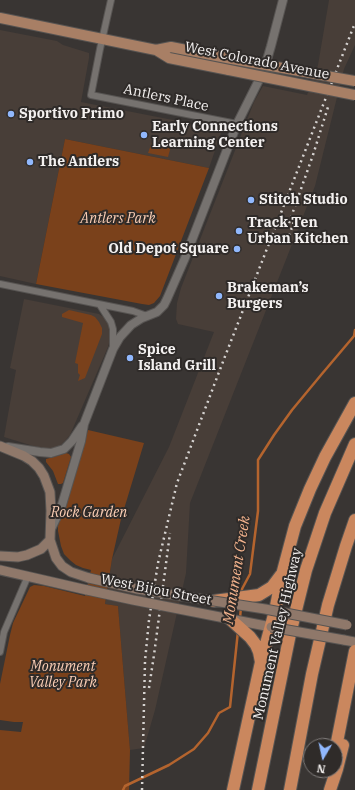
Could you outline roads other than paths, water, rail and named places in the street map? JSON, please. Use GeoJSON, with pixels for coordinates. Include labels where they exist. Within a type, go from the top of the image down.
{"type":"FeatureCollection","features":[{"type":"Feature","properties":{"kind":"highway"},"geometry":{"type":"LineString","coordinates":[[233,790],[261,662],[275,611],[295,526],[325,457],[355,403]]}},
{"type":"Feature","properties":{"kind":"highway","name":"Monument Valley Highway"},"geometry":{"type":"LineString","coordinates":[[258,790],[290,634],[306,570],[325,513],[355,444]]}},
{"type":"Feature","properties":{"kind":"highway"},"geometry":{"type":"LineString","coordinates":[[290,790],[312,674],[328,605],[355,520]]}},
{"type":"Feature","properties":{"kind":"highway"},"geometry":{"type":"LineString","coordinates":[[213,601],[259,595],[272,587],[284,571]]}},
{"type":"Feature","properties":{"kind":"highway"},"geometry":{"type":"LineString","coordinates":[[230,619],[250,637],[256,645],[261,662]]}},
{"type":"Feature","properties":{"kind":"highway"},"geometry":{"type":"LineString","coordinates":[[338,738],[355,651]]}},
{"type":"Feature","properties":{"kind":"highway"},"geometry":{"type":"LineString","coordinates":[[329,790],[337,769],[344,743],[355,690]]}},
{"type":"Feature","properties":{"kind":"highway"},"geometry":{"type":"LineString","coordinates":[[329,790],[331,778]]}},
{"type":"Feature","properties":{"kind":"main road","name":"West Colorado Avenue"},"geometry":{"type":"LineString","coordinates":[[0,18],[156,50],[169,58],[355,95]]}},
{"type":"Feature","properties":{"kind":"main road","name":"West Colorado Avenue"},"geometry":{"type":"LineString","coordinates":[[156,50],[170,47],[355,81]]}},
{"type":"Feature","properties":{"kind":"main road"},"geometry":{"type":"LineString","coordinates":[[0,446],[24,456],[39,468],[44,476],[50,492],[52,511],[50,540],[41,549],[18,557],[0,556]]}},
{"type":"Feature","properties":{"kind":"main road","name":"West Bijou Street"},"geometry":{"type":"LineString","coordinates":[[50,540],[56,558],[62,566],[71,572],[89,578],[137,589],[351,625]]}},
{"type":"Feature","properties":{"kind":"main road","name":"West Bijou Street"},"geometry":{"type":"LineString","coordinates":[[0,570],[132,600],[355,642]]}},
{"type":"Feature","properties":{"kind":"street"},"geometry":{"type":"LineString","coordinates":[[102,39],[111,0]]}},
{"type":"Feature","properties":{"kind":"street"},"geometry":{"type":"LineString","coordinates":[[51,529],[61,508],[81,441],[84,424],[113,349],[120,337],[131,325],[142,318],[157,312],[164,306],[188,251],[237,124],[264,70],[283,0]]}},
{"type":"Feature","properties":{"kind":"street","name":"Antlers Place"},"geometry":{"type":"LineString","coordinates":[[102,39],[91,95],[237,124]]}},
{"type":"Feature","properties":{"kind":"street"},"geometry":{"type":"LineString","coordinates":[[0,284],[133,311],[148,316]]}},
{"type":"Feature","properties":{"kind":"street"},"geometry":{"type":"LineString","coordinates":[[100,305],[111,322],[113,328],[113,349]]}},
{"type":"Feature","properties":{"kind":"street"},"geometry":{"type":"LineString","coordinates":[[0,446],[51,453],[64,449],[72,442],[84,424]]}},
{"type":"Feature","properties":{"kind":"street"},"geometry":{"type":"LineString","coordinates":[[0,652],[4,632],[28,576]]}},
{"type":"Feature","properties":{"kind":"waterway","name":"Monument Creek"},"geometry":{"type":"LineString","coordinates":[[242,594],[242,589],[250,574],[258,511],[258,460],[292,410],[354,336],[355,330]]}},
{"type":"Feature","properties":{"kind":"waterway","name":"Monument Creek"},"geometry":{"type":"LineString","coordinates":[[240,618],[241,607]]}},
{"type":"Feature","properties":{"kind":"waterway","name":"Monument Creek"},"geometry":{"type":"LineString","coordinates":[[123,790],[125,786],[169,765],[194,749],[208,733],[219,713],[230,707],[238,631]]}},
{"type":"Feature","properties":{"kind":"railway"},"geometry":{"type":"LineString","coordinates":[[142,790],[145,661],[149,620],[158,563],[177,483],[355,23]]}},
{"type":"Feature","properties":{"kind":"railway"},"geometry":{"type":"LineString","coordinates":[[289,223],[328,107]]}},
{"type":"Feature","properties":{"kind":"railway"},"geometry":{"type":"LineString","coordinates":[[287,241],[295,219]]}},
{"type":"Feature","properties":{"kind":"railway"},"geometry":{"type":"LineString","coordinates":[[149,688],[170,533]]}},
{"type":"Feature","properties":{"kind":"place","name":"Sportivo Primo"},"geometry":{"type":"Point","coordinates":[11,114]}},
{"type":"Feature","properties":{"kind":"place","name":"Early Connections Learning Center"},"geometry":{"type":"Point","coordinates":[144,135]}},
{"type":"Feature","properties":{"kind":"place","name":"The Antlers"},"geometry":{"type":"Point","coordinates":[30,162]}},
{"type":"Feature","properties":{"kind":"place","name":"Stitch Studio"},"geometry":{"type":"Point","coordinates":[251,200]}},
{"type":"Feature","properties":{"kind":"place","name":"Track Ten Urban Kitchen"},"geometry":{"type":"Point","coordinates":[239,231]}},
{"type":"Feature","properties":{"kind":"place","name":"Old Depot Square"},"geometry":{"type":"Point","coordinates":[237,249]}},
{"type":"Feature","properties":{"kind":"place","name":"Brakeman’s Burgers"},"geometry":{"type":"Point","coordinates":[219,296]}},
{"type":"Feature","properties":{"kind":"place","name":"Spice Island Grill"},"geometry":{"type":"Point","coordinates":[130,358]}},
{"type":"Feature","properties":{"kind":"park label","name":"Antlers Park"},"geometry":{"type":"Point","coordinates":[118,219]}},
{"type":"Feature","properties":{"kind":"park label","name":"Rock Garden"},"geometry":{"type":"Point","coordinates":[89,513]}},
{"type":"Feature","properties":{"kind":"park label","name":"Monument Valley Park"},"geometry":{"type":"Point","coordinates":[63,676]}}]}
